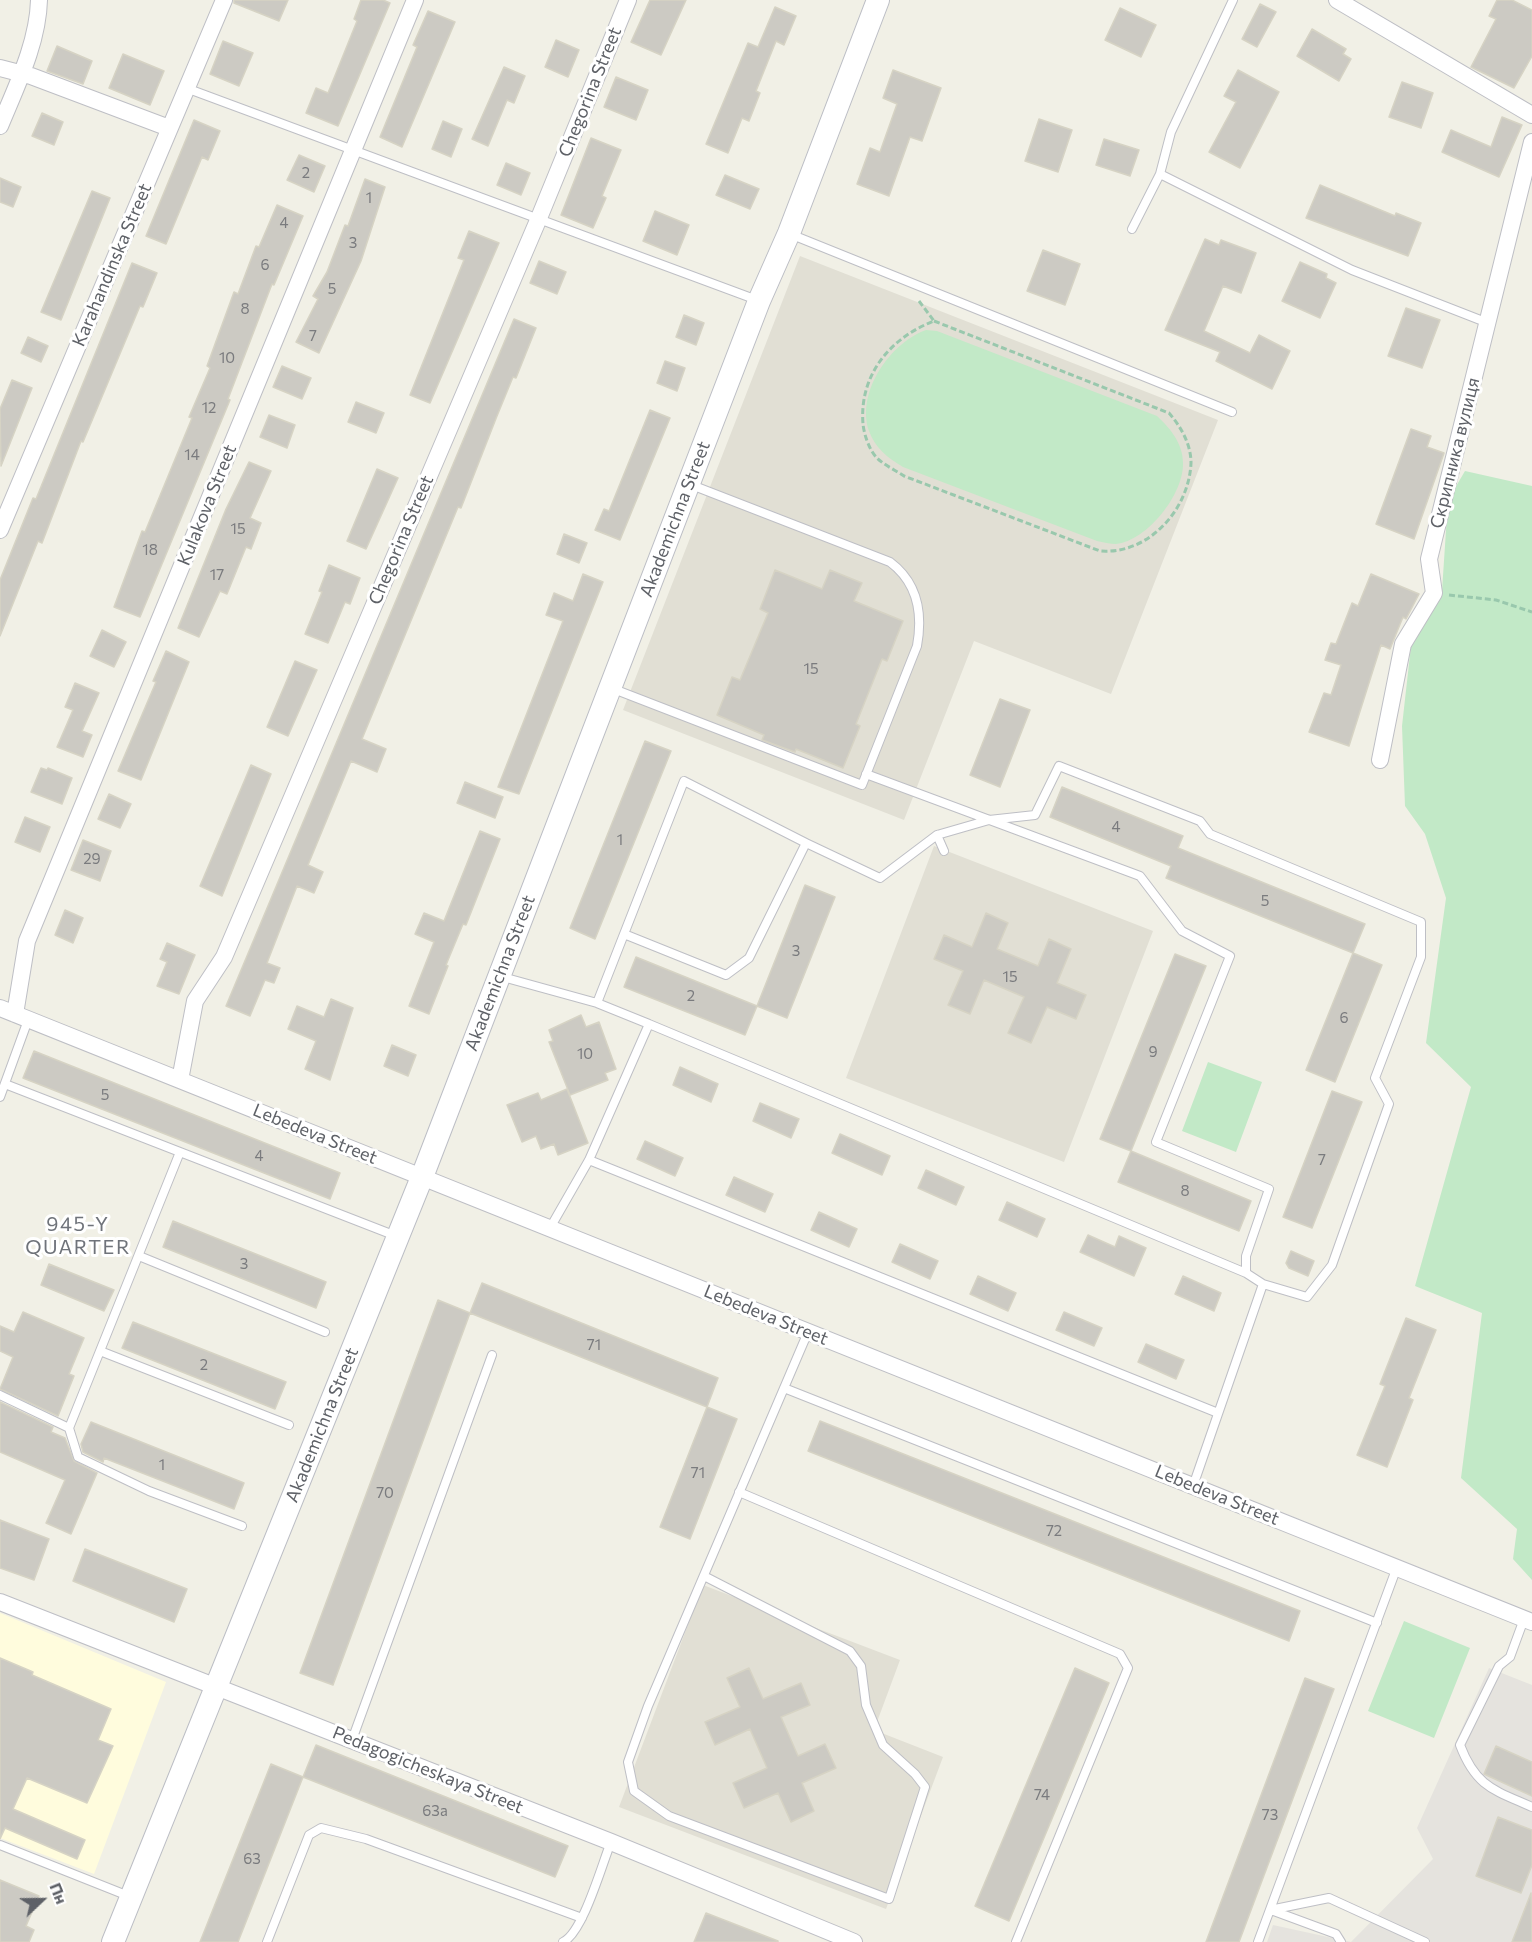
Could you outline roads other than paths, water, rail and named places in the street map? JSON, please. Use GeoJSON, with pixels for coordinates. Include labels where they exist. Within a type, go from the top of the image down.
{"type":"FeatureCollection","features":[{"type":"Feature","properties":{"kind":"main road","name":"Akademichna Street"},"geometry":{"type":"LineString","coordinates":[[113,1942],[422,1177],[759,301],[789,233],[878,0]]}},
{"type":"Feature","properties":{"kind":"street"},"geometry":{"type":"LineString","coordinates":[[0,126],[21,74],[39,15],[39,0]]}},
{"type":"Feature","properties":{"kind":"street","name":"Karahandinska Street"},"geometry":{"type":"LineString","coordinates":[[0,530],[224,0]]}},
{"type":"Feature","properties":{"kind":"street","name":"Kulakova Street"},"geometry":{"type":"LineString","coordinates":[[14,1014],[27,941],[415,0]]}},
{"type":"Feature","properties":{"kind":"street","name":"Chegorina Street"},"geometry":{"type":"LineString","coordinates":[[180,1080],[195,1001],[224,957],[539,218],[628,0]]}},
{"type":"Feature","properties":{"kind":"street"},"geometry":{"type":"LineString","coordinates":[[1337,0],[1532,115]]}},
{"type":"Feature","properties":{"kind":"street"},"geometry":{"type":"LineString","coordinates":[[0,68],[170,128]]}},
{"type":"Feature","properties":{"kind":"street","name":"Скрипника вулиця"},"geometry":{"type":"LineString","coordinates":[[1380,760],[1403,644],[1434,593],[1429,559],[1532,142]]}},
{"type":"Feature","properties":{"kind":"street","name":"Lebedeva Street"},"geometry":{"type":"LineString","coordinates":[[14,1014],[1528,1620]]}},
{"type":"Feature","properties":{"kind":"street","name":"Pedagogicheskaya Street"},"geometry":{"type":"LineString","coordinates":[[0,1602],[611,1842],[854,1942]]}},
{"type":"Feature","properties":{"kind":"lane"},"geometry":{"type":"LineString","coordinates":[[1132,229],[1160,174],[1171,132],[1233,0]]}},
{"type":"Feature","properties":{"kind":"lane"},"geometry":{"type":"LineString","coordinates":[[186,88],[759,301]]}},
{"type":"Feature","properties":{"kind":"lane"},"geometry":{"type":"LineString","coordinates":[[1160,174],[1352,270],[1488,323]]}},
{"type":"Feature","properties":{"kind":"lane"},"geometry":{"type":"LineString","coordinates":[[789,233],[1232,412]]}},
{"type":"Feature","properties":{"kind":"lane"},"geometry":{"type":"LineString","coordinates":[[610,688],[862,785],[917,645],[921,611],[909,583],[901,571],[890,562],[689,484]]}},
{"type":"Feature","properties":{"kind":"lane"},"geometry":{"type":"LineString","coordinates":[[499,976],[597,1003],[649,1023],[1246,1272],[1263,1284],[1307,1297],[1332,1265],[1389,1104],[1375,1078],[1421,957],[1420,922],[1210,834],[1200,821],[1059,766],[1035,815],[989,820],[937,835],[880,878],[684,781],[597,1003]]}},
{"type":"Feature","properties":{"kind":"lane"},"geometry":{"type":"LineString","coordinates":[[866,774],[1140,876],[1182,931],[1230,956],[1156,1142],[1269,1189],[1246,1256],[1246,1272]]}},
{"type":"Feature","properties":{"kind":"lane"},"geometry":{"type":"LineString","coordinates":[[937,835],[944,850]]}},
{"type":"Feature","properties":{"kind":"lane"},"geometry":{"type":"LineString","coordinates":[[624,934],[726,975],[748,958],[806,843]]}},
{"type":"Feature","properties":{"kind":"lane"},"geometry":{"type":"LineString","coordinates":[[0,1097],[5,1084],[14,1014]]}},
{"type":"Feature","properties":{"kind":"lane"},"geometry":{"type":"LineString","coordinates":[[550,1228],[589,1160],[649,1023]]}},
{"type":"Feature","properties":{"kind":"lane"},"geometry":{"type":"LineString","coordinates":[[5,1084],[398,1236]]}},
{"type":"Feature","properties":{"kind":"lane"},"geometry":{"type":"LineString","coordinates":[[180,1152],[69,1428],[78,1457],[148,1491],[242,1526]]}},
{"type":"Feature","properties":{"kind":"lane"},"geometry":{"type":"LineString","coordinates":[[589,1160],[1218,1413]]}},
{"type":"Feature","properties":{"kind":"lane"},"geometry":{"type":"LineString","coordinates":[[139,1256],[325,1332]]}},
{"type":"Feature","properties":{"kind":"lane"},"geometry":{"type":"LineString","coordinates":[[1193,1485],[1263,1284]]}},
{"type":"Feature","properties":{"kind":"lane"},"geometry":{"type":"LineString","coordinates":[[704,1576],[850,1651],[861,1666],[866,1705],[883,1745],[915,1774],[925,1787],[890,1899],[669,1816],[634,1791],[628,1762],[648,1707],[808,1332]]}},
{"type":"Feature","properties":{"kind":"lane"},"geometry":{"type":"LineString","coordinates":[[100,1351],[289,1425]]}},
{"type":"Feature","properties":{"kind":"lane"},"geometry":{"type":"LineString","coordinates":[[352,1740],[492,1355]]}},
{"type":"Feature","properties":{"kind":"lane"},"geometry":{"type":"LineString","coordinates":[[784,1388],[1377,1623]]}},
{"type":"Feature","properties":{"kind":"lane"},"geometry":{"type":"LineString","coordinates":[[0,1395],[69,1428]]}},
{"type":"Feature","properties":{"kind":"lane"},"geometry":{"type":"LineString","coordinates":[[740,1492],[1120,1654],[1128,1668],[1016,1942]]}},
{"type":"Feature","properties":{"kind":"lane"},"geometry":{"type":"LineString","coordinates":[[1258,1942],[1397,1567]]}},
{"type":"Feature","properties":{"kind":"lane"},"geometry":{"type":"LineString","coordinates":[[1528,1620],[1510,1657],[1499,1666],[1460,1745],[1469,1769],[1490,1788],[1532,1807]]}},
{"type":"Feature","properties":{"kind":"lane"},"geometry":{"type":"LineString","coordinates":[[267,1942],[309,1834],[321,1828],[366,1839],[582,1918]]}},
{"type":"Feature","properties":{"kind":"lane"},"geometry":{"type":"LineString","coordinates":[[563,1942],[569,1939],[582,1918],[611,1842]]}},
{"type":"Feature","properties":{"kind":"lane"},"geometry":{"type":"LineString","coordinates":[[0,1845],[131,1898]]}},
{"type":"Feature","properties":{"kind":"lane"},"geometry":{"type":"LineString","coordinates":[[1270,1910],[1329,1898],[1414,1940],[1425,1942]]}},
{"type":"Feature","properties":{"kind":"lane"},"geometry":{"type":"LineString","coordinates":[[1270,1910],[1336,1934],[1341,1942]]}},
{"type":"Feature","properties":{"kind":"district","name":"945-Y QUARTER"},"geometry":{"type":"Point","coordinates":[78,1236]}}]}
